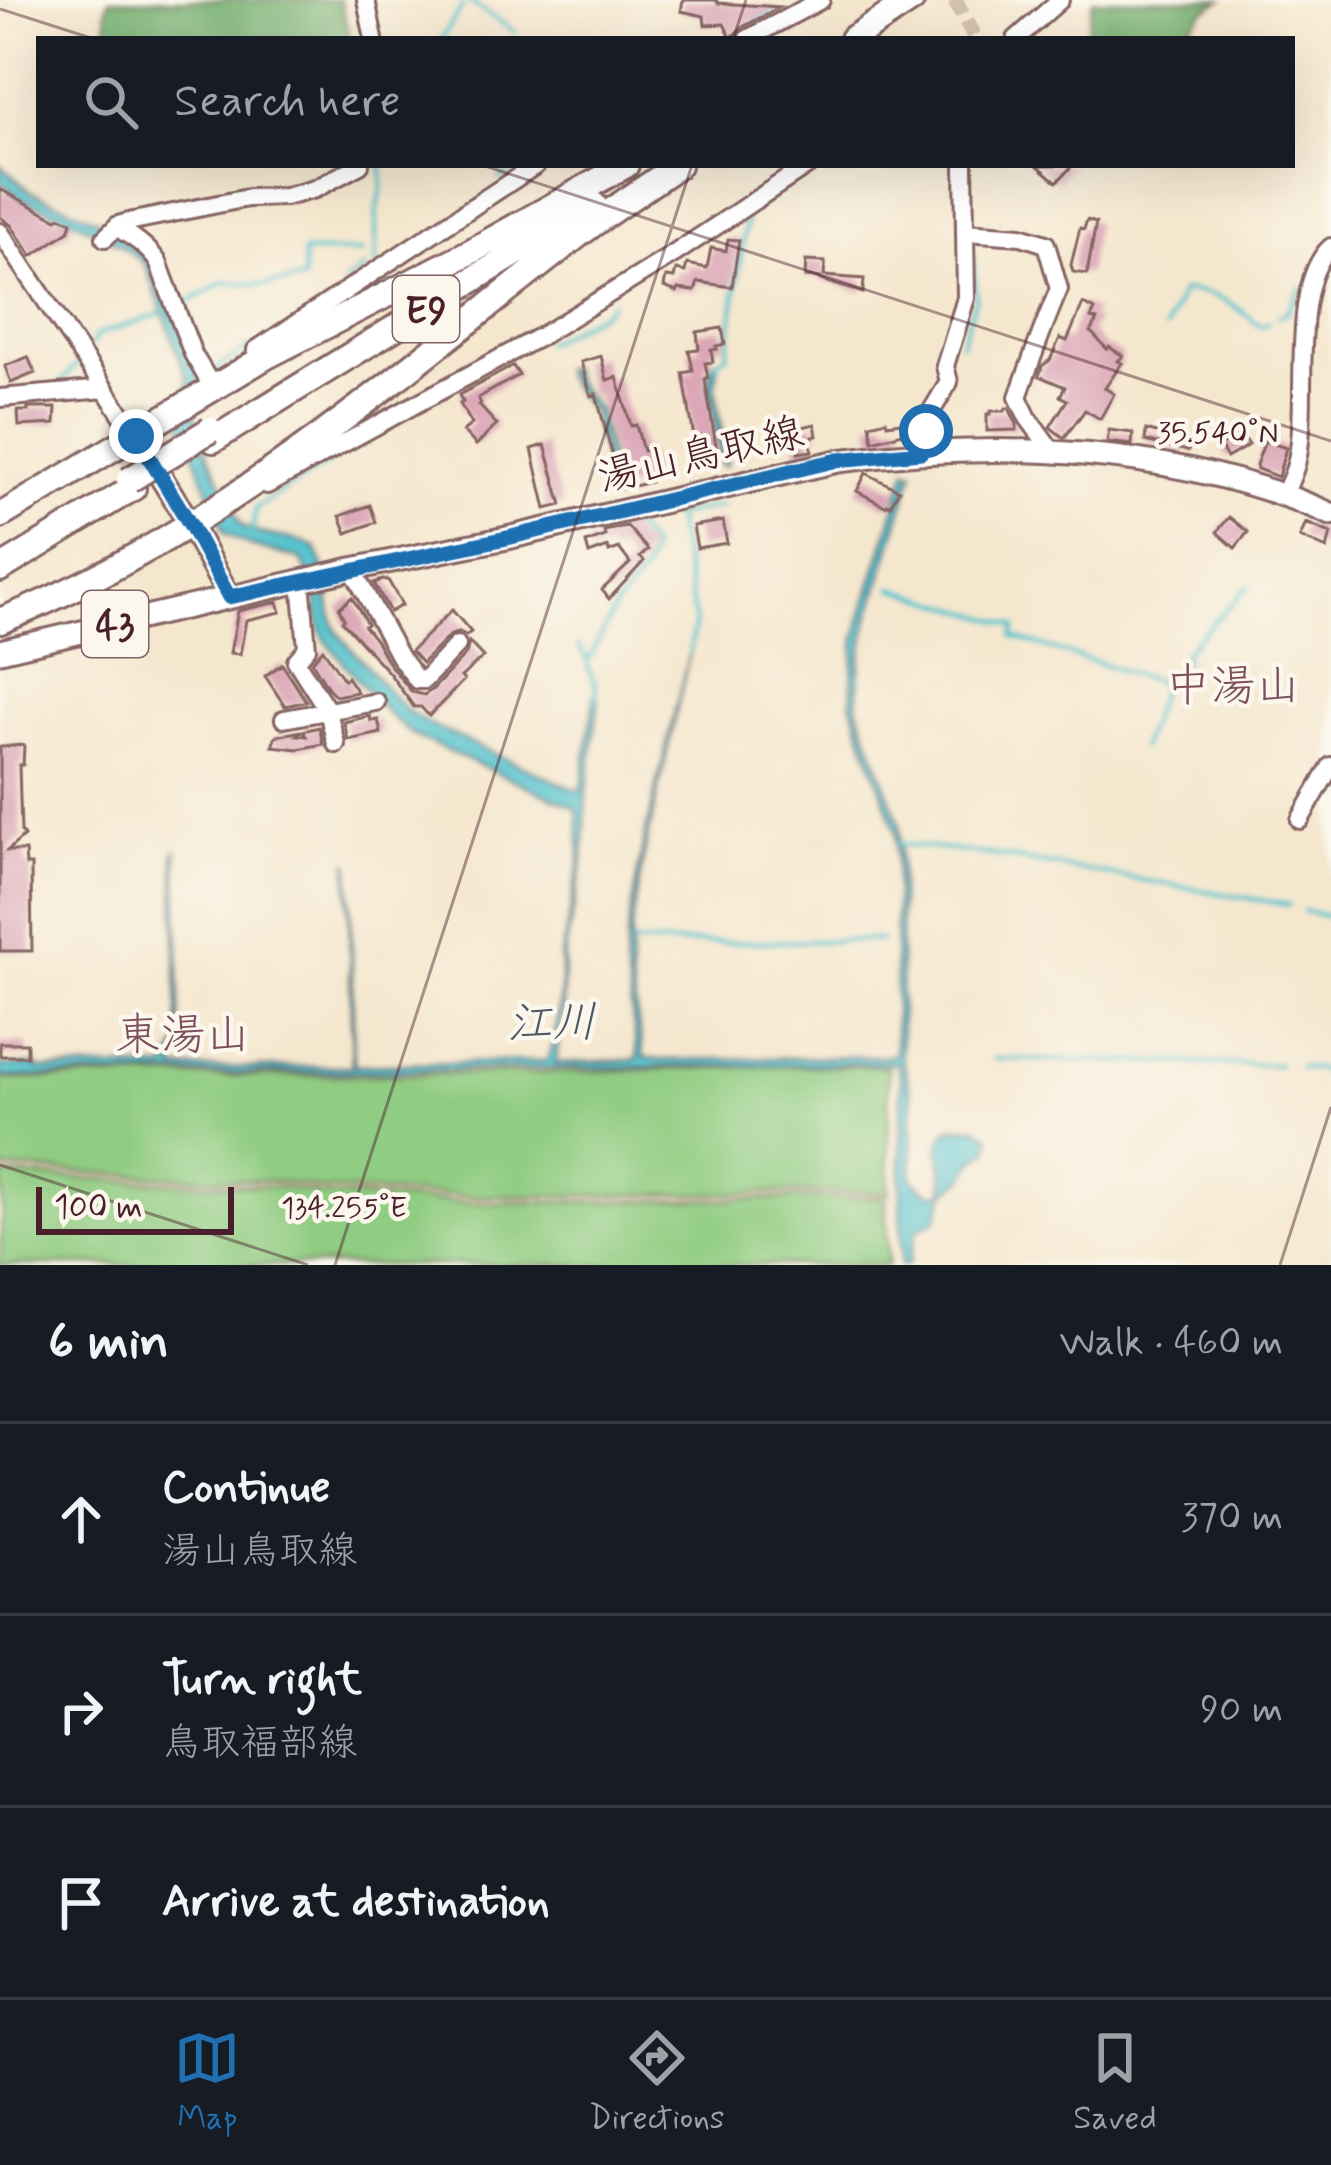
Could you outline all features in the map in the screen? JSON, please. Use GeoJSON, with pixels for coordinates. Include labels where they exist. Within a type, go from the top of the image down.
{"type":"FeatureCollection","features":[{"type":"Feature","properties":{"kind":"highway"},"geometry":{"type":"LineString","coordinates":[[857,36],[912,0]]}},
{"type":"Feature","properties":{"kind":"highway"},"geometry":{"type":"LineString","coordinates":[[0,516],[267,356],[639,168]]}},
{"type":"Feature","properties":{"kind":"highway","name":"E9"},"geometry":{"type":"LineString","coordinates":[[0,569],[211,435],[568,222],[639,168]]}},
{"type":"Feature","properties":{"kind":"highway"},"geometry":{"type":"LineString","coordinates":[[0,621],[58,598],[241,493],[364,406],[585,230],[674,168]]}},
{"type":"Feature","properties":{"kind":"highway","name":"E9"},"geometry":{"type":"LineString","coordinates":[[0,556],[131,484]]}},
{"type":"Feature","properties":{"kind":"main road"},"geometry":{"type":"LineString","coordinates":[[136,436],[202,519],[229,597]]}},
{"type":"Feature","properties":{"kind":"main road","name":"湯山鳥取線"},"geometry":{"type":"LineString","coordinates":[[229,597],[838,460],[921,452],[1053,452],[1171,465],[1241,481],[1331,514]]}},
{"type":"Feature","properties":{"kind":"main road","name":"43"},"geometry":{"type":"LineString","coordinates":[[0,651],[229,597]]}},
{"type":"Feature","properties":{"kind":"street"},"geometry":{"type":"LineString","coordinates":[[366,0],[373,36]]}},
{"type":"Feature","properties":{"kind":"street"},"geometry":{"type":"LineString","coordinates":[[753,36],[820,0]]}},
{"type":"Feature","properties":{"kind":"street"},"geometry":{"type":"LineString","coordinates":[[1019,36],[1060,0]]}},
{"type":"Feature","properties":{"kind":"street"},"geometry":{"type":"LineString","coordinates":[[207,391],[158,262],[138,240],[111,232],[248,198],[285,197],[315,189],[355,168]]}},
{"type":"Feature","properties":{"kind":"street"},"geometry":{"type":"LineString","coordinates":[[207,391],[219,375],[531,168]]}},
{"type":"Feature","properties":{"kind":"street"},"geometry":{"type":"LineString","coordinates":[[241,493],[268,485],[542,336],[803,168]]}},
{"type":"Feature","properties":{"kind":"street"},"geometry":{"type":"LineString","coordinates":[[921,452],[929,415],[949,382],[945,366],[966,298],[964,168]]}},
{"type":"Feature","properties":{"kind":"street"},"geometry":{"type":"LineString","coordinates":[[0,232],[136,436]]}},
{"type":"Feature","properties":{"kind":"street"},"geometry":{"type":"LineString","coordinates":[[965,232],[1021,236],[1046,244],[1059,289],[1018,397],[1053,452]]}},
{"type":"Feature","properties":{"kind":"street"},"geometry":{"type":"LineString","coordinates":[[1284,496],[1298,459],[1309,290],[1321,257],[1331,247]]}},
{"type":"Feature","properties":{"kind":"street"},"geometry":{"type":"LineString","coordinates":[[0,398],[104,389]]}},
{"type":"Feature","properties":{"kind":"street"},"geometry":{"type":"LineString","coordinates":[[352,569],[417,680],[424,680],[457,645]]}},
{"type":"Feature","properties":{"kind":"street"},"geometry":{"type":"LineString","coordinates":[[301,581],[307,648],[296,661],[328,711],[336,744]]}},
{"type":"Feature","properties":{"kind":"street"},"geometry":{"type":"LineString","coordinates":[[284,719],[376,702]]}},
{"type":"Feature","properties":{"kind":"street"},"geometry":{"type":"LineString","coordinates":[[1300,820],[1331,766]]}},
{"type":"Feature","properties":{"kind":"green space"},"geometry":{"type":"Polygon","coordinates":[[[109,0],[340,0],[349,36],[108,36],[109,0]]]}},
{"type":"Feature","properties":{"kind":"green space"},"geometry":{"type":"Polygon","coordinates":[[[1093,0],[1222,0],[1204,11],[1183,36],[1087,36],[1093,0]]]}},
{"type":"Feature","properties":{"kind":"green space"},"geometry":{"type":"Polygon","coordinates":[[[888,1066],[889,1196],[878,1192],[479,1197],[0,1169],[0,1079],[888,1066]]]}},
{"type":"Feature","properties":{"kind":"green space"},"geometry":{"type":"Polygon","coordinates":[[[3,1175],[283,1187],[325,1195],[482,1203],[881,1197],[886,1201],[888,1265],[0,1265],[3,1175]]]}},
{"type":"Feature","properties":{"kind":"water"},"geometry":{"type":"Polygon","coordinates":[[[0,165],[30,191],[108,224],[150,254],[199,378],[198,432],[241,525],[316,548],[338,633],[406,710],[581,792],[594,698],[599,699],[583,863],[564,957],[556,1063],[638,1057],[625,963],[628,927],[690,649],[631,930],[631,980],[644,1057],[892,1056],[895,1052],[896,832],[851,702],[861,619],[907,470],[914,471],[868,622],[857,705],[900,824],[901,1055],[912,1096],[912,1178],[926,1190],[943,1192],[939,1150],[950,1128],[977,1127],[991,1137],[990,1150],[946,1192],[937,1219],[917,1230],[908,1265],[901,1265],[901,1081],[893,1063],[0,1077],[0,1066],[168,1068],[178,1043],[177,851],[181,1042],[176,1069],[352,1066],[348,863],[354,1065],[546,1061],[553,1046],[561,956],[580,861],[576,808],[403,727],[325,640],[315,590],[301,559],[250,546],[225,533],[181,420],[188,381],[145,264],[74,220],[21,198],[0,182],[0,165]]]}},
{"type":"Feature","properties":{"kind":"water"},"geometry":{"type":"Polygon","coordinates":[[[712,364],[718,366],[715,387],[727,465],[722,466],[709,384],[712,364]]]}},
{"type":"Feature","properties":{"kind":"water"},"geometry":{"type":"Polygon","coordinates":[[[570,368],[597,409],[618,491],[612,493],[592,413],[565,378],[562,369],[570,368]]]}},
{"type":"Feature","properties":{"kind":"building"},"geometry":{"type":"Polygon","coordinates":[[[683,0],[780,7],[733,36],[724,24],[705,25],[704,16],[681,11],[683,0]]]}},
{"type":"Feature","properties":{"kind":"building"},"geometry":{"type":"Polygon","coordinates":[[[1041,168],[1070,168],[1057,182],[1041,168]]]}},
{"type":"Feature","properties":{"kind":"building"},"geometry":{"type":"Polygon","coordinates":[[[0,189],[72,222],[69,231],[32,256],[0,217],[0,189]]]}},
{"type":"Feature","properties":{"kind":"building"},"geometry":{"type":"Polygon","coordinates":[[[1087,220],[1096,223],[1087,274],[1073,272],[1071,265],[1080,228],[1084,229],[1087,220]]]}},
{"type":"Feature","properties":{"kind":"building"},"geometry":{"type":"Polygon","coordinates":[[[728,239],[739,240],[732,287],[698,282],[695,291],[677,292],[664,287],[666,277],[674,278],[676,270],[685,272],[687,264],[707,268],[711,248],[726,251],[728,239]]]}},
{"type":"Feature","properties":{"kind":"building"},"geometry":{"type":"Polygon","coordinates":[[[806,261],[825,262],[824,276],[864,279],[863,293],[805,277],[806,261]]]}},
{"type":"Feature","properties":{"kind":"building"},"geometry":{"type":"Polygon","coordinates":[[[1083,304],[1095,310],[1091,318],[1097,320],[1091,332],[1107,349],[1123,356],[1105,388],[1114,394],[1100,419],[1085,410],[1064,438],[1050,427],[1067,400],[1060,396],[1065,387],[1039,376],[1060,338],[1067,341],[1083,304]]]}},
{"type":"Feature","properties":{"kind":"building"},"geometry":{"type":"Polygon","coordinates":[[[722,328],[725,344],[711,350],[713,362],[705,363],[719,464],[708,467],[701,436],[694,437],[683,373],[693,371],[689,350],[699,349],[697,332],[722,328]]]}},
{"type":"Feature","properties":{"kind":"building"},"geometry":{"type":"Polygon","coordinates":[[[601,356],[607,380],[617,377],[631,426],[636,425],[643,451],[647,450],[653,473],[647,474],[650,482],[623,489],[618,477],[596,394],[591,396],[581,362],[601,356]]]}},
{"type":"Feature","properties":{"kind":"building"},"geometry":{"type":"Polygon","coordinates":[[[28,357],[35,373],[11,383],[5,366],[28,357]]]}},
{"type":"Feature","properties":{"kind":"building"},"geometry":{"type":"Polygon","coordinates":[[[513,366],[519,375],[478,398],[497,425],[476,445],[463,431],[472,424],[459,395],[513,366]]]}},
{"type":"Feature","properties":{"kind":"building"},"geometry":{"type":"Polygon","coordinates":[[[56,408],[55,424],[19,426],[18,411],[56,408]]]}},
{"type":"Feature","properties":{"kind":"building"},"geometry":{"type":"Polygon","coordinates":[[[1006,408],[1017,430],[987,431],[987,414],[1006,408]]]}},
{"type":"Feature","properties":{"kind":"building"},"geometry":{"type":"Polygon","coordinates":[[[886,420],[887,424],[901,422],[903,433],[873,441],[870,424],[886,420]]]}},
{"type":"Feature","properties":{"kind":"building"},"geometry":{"type":"Polygon","coordinates":[[[815,424],[817,436],[809,438],[812,451],[798,453],[794,429],[815,424]]]}},
{"type":"Feature","properties":{"kind":"building"},"geometry":{"type":"Polygon","coordinates":[[[1109,430],[1133,433],[1132,445],[1107,442],[1109,430]]]}},
{"type":"Feature","properties":{"kind":"building"},"geometry":{"type":"Polygon","coordinates":[[[1146,430],[1191,443],[1188,451],[1145,441],[1146,430]]]}},
{"type":"Feature","properties":{"kind":"building"},"geometry":{"type":"Polygon","coordinates":[[[1241,433],[1249,445],[1227,458],[1220,446],[1241,433]]]}},
{"type":"Feature","properties":{"kind":"building"},"geometry":{"type":"Polygon","coordinates":[[[1265,441],[1286,448],[1278,477],[1257,469],[1265,441]]]}},
{"type":"Feature","properties":{"kind":"building"},"geometry":{"type":"Polygon","coordinates":[[[545,445],[562,505],[546,509],[532,449],[545,445]]]}},
{"type":"Feature","properties":{"kind":"building"},"geometry":{"type":"Polygon","coordinates":[[[866,473],[899,490],[890,506],[857,491],[866,473]]]}},
{"type":"Feature","properties":{"kind":"building"},"geometry":{"type":"Polygon","coordinates":[[[370,505],[376,522],[347,533],[340,516],[370,505]]]}},
{"type":"Feature","properties":{"kind":"building"},"geometry":{"type":"Polygon","coordinates":[[[1229,517],[1248,532],[1235,548],[1217,532],[1229,517]]]}},
{"type":"Feature","properties":{"kind":"building"},"geometry":{"type":"Polygon","coordinates":[[[723,521],[727,543],[697,548],[693,526],[723,521]]]}},
{"type":"Feature","properties":{"kind":"building"},"geometry":{"type":"Polygon","coordinates":[[[1306,523],[1331,533],[1327,549],[1300,537],[1306,523]]]}},
{"type":"Feature","properties":{"kind":"building"},"geometry":{"type":"Polygon","coordinates":[[[627,526],[648,550],[640,557],[644,561],[609,599],[602,590],[630,563],[619,548],[589,554],[586,543],[605,536],[604,531],[627,526]]]}},
{"type":"Feature","properties":{"kind":"building"},"geometry":{"type":"Polygon","coordinates":[[[388,580],[402,605],[390,612],[374,583],[388,580]]]}},
{"type":"Feature","properties":{"kind":"building"},"geometry":{"type":"Polygon","coordinates":[[[352,597],[364,626],[412,692],[424,695],[433,689],[466,654],[469,642],[483,657],[429,716],[421,707],[414,707],[342,621],[339,608],[352,597]]]}},
{"type":"Feature","properties":{"kind":"building"},"geometry":{"type":"Polygon","coordinates":[[[278,602],[281,612],[246,620],[240,654],[230,653],[238,611],[278,602]]]}},
{"type":"Feature","properties":{"kind":"building"},"geometry":{"type":"Polygon","coordinates":[[[452,610],[471,632],[449,636],[422,663],[411,651],[452,610]]]}},
{"type":"Feature","properties":{"kind":"building"},"geometry":{"type":"Polygon","coordinates":[[[323,649],[357,692],[336,696],[328,688],[312,662],[323,649]]]}},
{"type":"Feature","properties":{"kind":"building"},"geometry":{"type":"Polygon","coordinates":[[[282,664],[306,701],[285,706],[265,676],[282,664]]]}},
{"type":"Feature","properties":{"kind":"building"},"geometry":{"type":"Polygon","coordinates":[[[370,716],[371,721],[378,720],[381,733],[348,740],[344,722],[370,716]]]}},
{"type":"Feature","properties":{"kind":"building"},"geometry":{"type":"Polygon","coordinates":[[[319,727],[323,744],[298,749],[272,746],[276,736],[302,731],[297,735],[306,736],[303,731],[319,727]]]}},
{"type":"Feature","properties":{"kind":"building"},"geometry":{"type":"Polygon","coordinates":[[[24,745],[23,765],[19,765],[24,836],[7,851],[25,851],[26,865],[31,865],[32,951],[0,951],[0,747],[24,745]]]}},
{"type":"Feature","properties":{"kind":"building"},"geometry":{"type":"Polygon","coordinates":[[[0,1043],[27,1043],[27,1056],[0,1056],[0,1043]]]}},
{"type":"Feature","properties":{"kind":"waterway"},"geometry":{"type":"LineString","coordinates":[[467,0],[515,32]]}},
{"type":"Feature","properties":{"kind":"waterway"},"geometry":{"type":"LineString","coordinates":[[443,36],[463,6]]}},
{"type":"Feature","properties":{"kind":"waterway"},"geometry":{"type":"LineString","coordinates":[[758,27],[758,19],[778,14]]}},
{"type":"Feature","properties":{"kind":"waterway"},"geometry":{"type":"LineString","coordinates":[[376,264],[381,168]]}},
{"type":"Feature","properties":{"kind":"waterway"},"geometry":{"type":"LineString","coordinates":[[500,179],[515,168]]}},
{"type":"Feature","properties":{"kind":"waterway"},"geometry":{"type":"LineString","coordinates":[[713,368],[727,355],[747,214]]}},
{"type":"Feature","properties":{"kind":"waterway"},"geometry":{"type":"LineString","coordinates":[[180,307],[225,282],[266,285],[303,280],[304,252],[362,252]]}},
{"type":"Feature","properties":{"kind":"waterway"},"geometry":{"type":"LineString","coordinates":[[961,343],[976,297],[973,255]]}},
{"type":"Feature","properties":{"kind":"waterway"},"geometry":{"type":"LineString","coordinates":[[345,282],[365,268]]}},
{"type":"Feature","properties":{"kind":"waterway"},"geometry":{"type":"LineString","coordinates":[[1278,316],[1286,313],[1301,288]]}},
{"type":"Feature","properties":{"kind":"waterway"},"geometry":{"type":"LineString","coordinates":[[1166,328],[1182,291],[1215,296],[1260,326],[1268,323]]}},
{"type":"Feature","properties":{"kind":"waterway"},"geometry":{"type":"LineString","coordinates":[[545,343],[611,303]]}},
{"type":"Feature","properties":{"kind":"waterway"},"geometry":{"type":"LineString","coordinates":[[92,345],[97,335],[160,314]]}},
{"type":"Feature","properties":{"kind":"waterway"},"geometry":{"type":"LineString","coordinates":[[212,372],[251,346]]}},
{"type":"Feature","properties":{"kind":"waterway"},"geometry":{"type":"LineString","coordinates":[[53,387],[79,362]]}},
{"type":"Feature","properties":{"kind":"waterway"},"geometry":{"type":"LineString","coordinates":[[251,537],[256,508],[359,444]]}},
{"type":"Feature","properties":{"kind":"waterway"},"geometry":{"type":"LineString","coordinates":[[690,652],[695,620],[675,516],[721,506]]}},
{"type":"Feature","properties":{"kind":"waterway"},"geometry":{"type":"LineString","coordinates":[[596,704],[588,661],[615,608],[644,571],[651,549],[626,516]]}},
{"type":"Feature","properties":{"kind":"waterway"},"geometry":{"type":"LineString","coordinates":[[1178,684],[1186,650],[1249,586]]}},
{"type":"Feature","properties":{"kind":"waterway"},"geometry":{"type":"LineString","coordinates":[[893,588],[1016,626],[1013,637],[1163,683],[1141,748]]}},
{"type":"Feature","properties":{"kind":"waterway"},"geometry":{"type":"LineString","coordinates":[[578,646],[588,661]]}},
{"type":"Feature","properties":{"kind":"waterway"},"geometry":{"type":"LineString","coordinates":[[899,844],[993,855],[1289,905]]}},
{"type":"Feature","properties":{"kind":"waterway"},"geometry":{"type":"LineString","coordinates":[[1304,911],[1331,917]]}},
{"type":"Feature","properties":{"kind":"waterway"},"geometry":{"type":"LineString","coordinates":[[633,944],[880,940]]}},
{"type":"Feature","properties":{"kind":"waterway"},"geometry":{"type":"LineString","coordinates":[[994,1059],[1279,1065]]}},
{"type":"Feature","properties":{"kind":"waterway"},"geometry":{"type":"LineString","coordinates":[[1300,1067],[1331,1071]]}},
{"type":"Feature","properties":{"kind":"tunnel"},"geometry":{"type":"LineString","coordinates":[[955,0],[974,36]]}},
{"type":"Feature","properties":{"kind":"district","name":"中湯山"},"geometry":{"type":"Point","coordinates":[1233,684]}},
{"type":"Feature","properties":{"kind":"district","name":"東湯山"},"geometry":{"type":"Point","coordinates":[183,1033]}},
{"type":"Feature","properties":{"kind":"route"},"geometry":{"type":"LineString","coordinates":[[136,436],[229,597],[838,460],[921,452],[926,431]]}},
{"type":"Feature","properties":{"kind":"water label","name":"江川"},"geometry":{"type":"Point","coordinates":[552,1021]}}]}
